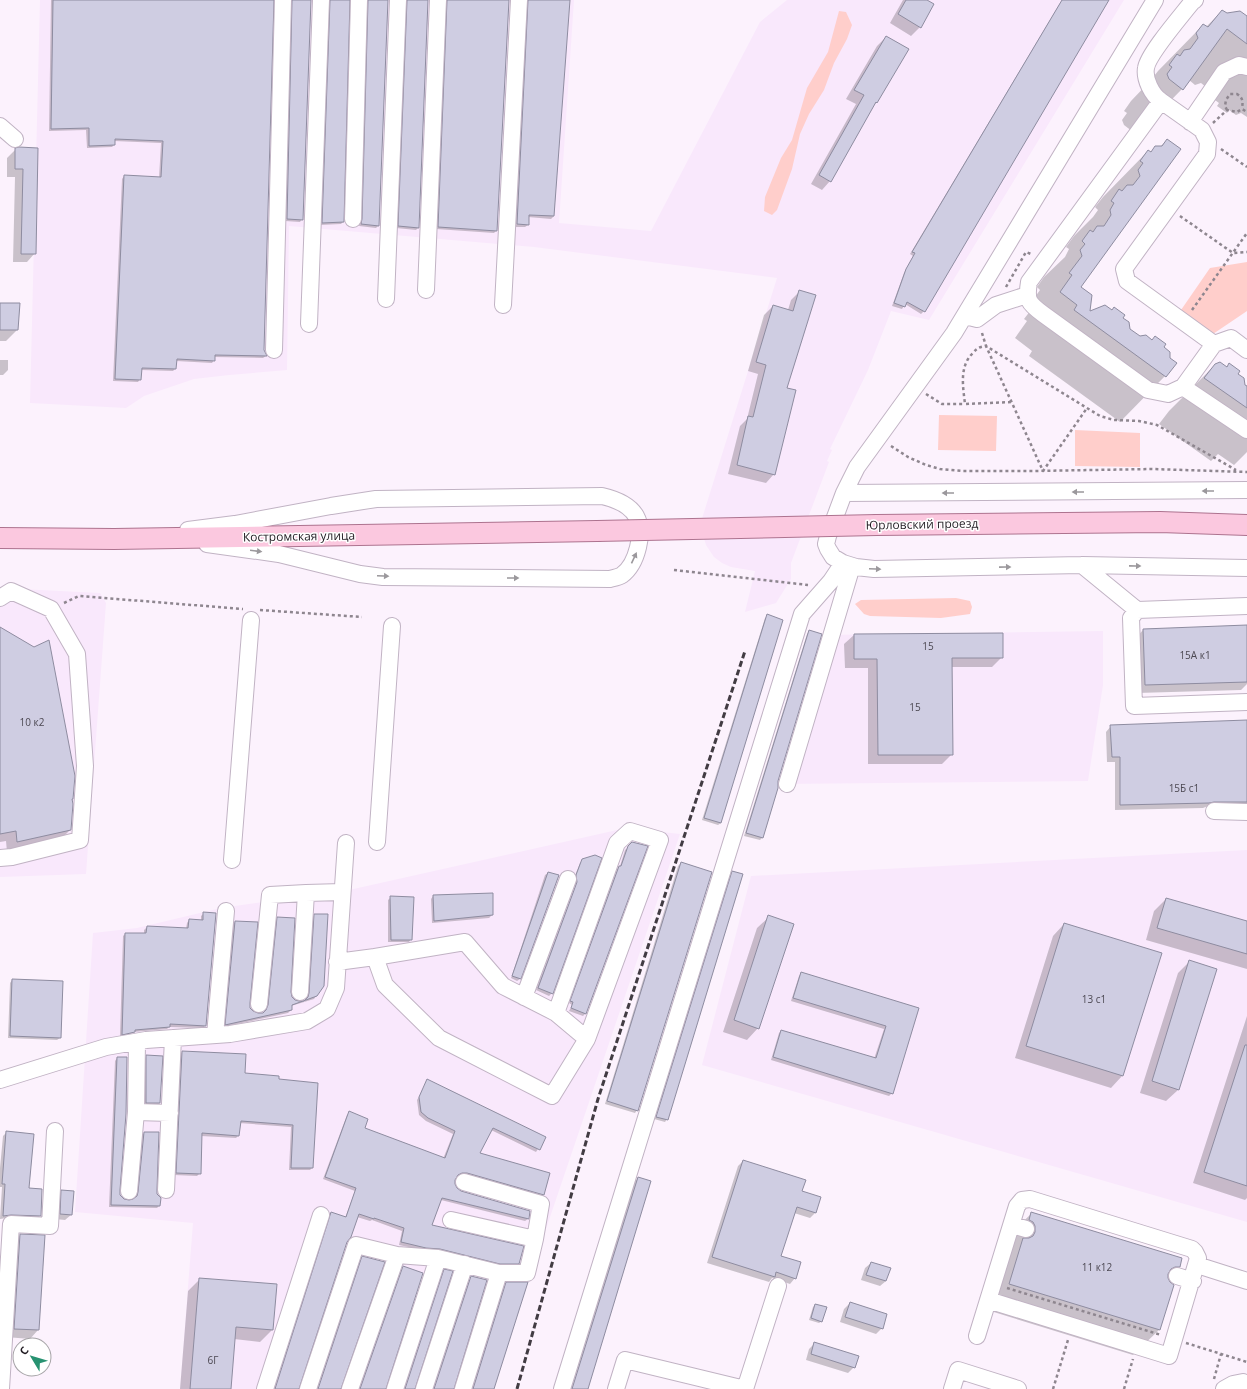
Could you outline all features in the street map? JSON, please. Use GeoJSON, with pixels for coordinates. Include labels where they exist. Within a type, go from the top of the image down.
{"type":"FeatureCollection","features":[{"type":"Feature","properties":{"kind":"main road","name":"Юрловский проезд"},"geometry":{"type":"LineString","coordinates":[[597,531],[877,524],[1160,522],[1247,525]]}},
{"type":"Feature","properties":{"kind":"main road","name":"Костромская улица"},"geometry":{"type":"LineString","coordinates":[[0,538],[114,539],[597,531]]}},
{"type":"Feature","properties":{"kind":"street"},"geometry":{"type":"LineString","coordinates":[[274,350],[283,0]]}},
{"type":"Feature","properties":{"kind":"street"},"geometry":{"type":"LineString","coordinates":[[309,324],[321,0]]}},
{"type":"Feature","properties":{"kind":"street"},"geometry":{"type":"LineString","coordinates":[[353,219],[359,0]]}},
{"type":"Feature","properties":{"kind":"street"},"geometry":{"type":"LineString","coordinates":[[386,299],[398,0]]}},
{"type":"Feature","properties":{"kind":"street"},"geometry":{"type":"LineString","coordinates":[[426,290],[438,0]]}},
{"type":"Feature","properties":{"kind":"street"},"geometry":{"type":"LineString","coordinates":[[503,305],[519,0]]}},
{"type":"Feature","properties":{"kind":"street"},"geometry":{"type":"LineString","coordinates":[[1155,0],[971,317],[954,333],[857,467],[844,493],[826,544],[833,557],[847,564],[874,569],[1082,566],[1247,568]]}},
{"type":"Feature","properties":{"kind":"street"},"geometry":{"type":"LineString","coordinates":[[1195,0],[1150,56],[1145,69],[1150,89],[1157,98],[1200,132],[1207,154],[1124,269],[1127,281],[1214,344]]}},
{"type":"Feature","properties":{"kind":"street"},"geometry":{"type":"LineString","coordinates":[[1200,132],[1224,72],[1239,64],[1247,67]]}},
{"type":"Feature","properties":{"kind":"street"},"geometry":{"type":"LineString","coordinates":[[1161,101],[1030,282],[1027,295],[1033,306],[1042,314],[1148,390],[1168,394],[1183,387],[1214,344],[1231,338],[1247,350]]}},
{"type":"Feature","properties":{"kind":"street"},"geometry":{"type":"LineString","coordinates":[[0,126],[15,139]]}},
{"type":"Feature","properties":{"kind":"street"},"geometry":{"type":"LineString","coordinates":[[971,317],[996,305],[1027,295]]}},
{"type":"Feature","properties":{"kind":"street"},"geometry":{"type":"LineString","coordinates":[[1183,387],[1247,430]]}},
{"type":"Feature","properties":{"kind":"street"},"geometry":{"type":"LineString","coordinates":[[844,493],[1247,490]]}},
{"type":"Feature","properties":{"kind":"street"},"geometry":{"type":"LineString","coordinates":[[114,539],[235,524],[376,499],[602,496],[616,500],[627,506],[635,515],[640,526],[640,537],[637,550],[630,565],[622,575],[610,579],[383,577],[360,574],[279,554],[162,538]]}},
{"type":"Feature","properties":{"kind":"street"},"geometry":{"type":"LineString","coordinates":[[787,784],[847,564]]}},
{"type":"Feature","properties":{"kind":"street"},"geometry":{"type":"LineString","coordinates":[[562,1389],[802,614],[847,564]]}},
{"type":"Feature","properties":{"kind":"street"},"geometry":{"type":"LineString","coordinates":[[1082,566],[1137,610],[1247,606]]}},
{"type":"Feature","properties":{"kind":"street"},"geometry":{"type":"LineString","coordinates":[[0,598],[11,591],[51,609],[77,654],[85,766],[80,840],[12,858],[0,858]]}},
{"type":"Feature","properties":{"kind":"street"},"geometry":{"type":"LineString","coordinates":[[1137,610],[1131,618],[1134,706],[1247,702]]}},
{"type":"Feature","properties":{"kind":"street"},"geometry":{"type":"LineString","coordinates":[[232,860],[251,613]]}},
{"type":"Feature","properties":{"kind":"street"},"geometry":{"type":"LineString","coordinates":[[377,842],[392,626]]}},
{"type":"Feature","properties":{"kind":"street"},"geometry":{"type":"LineString","coordinates":[[1214,811],[1247,812]]}},
{"type":"Feature","properties":{"kind":"street"},"geometry":{"type":"LineString","coordinates":[[375,957],[385,985],[439,1038],[552,1096],[587,1039],[660,840],[630,831],[617,844],[556,1013]]}},
{"type":"Feature","properties":{"kind":"street"},"geometry":{"type":"LineString","coordinates":[[0,1080],[106,1047],[173,1038],[230,1034],[307,1021],[327,1009],[336,988],[346,843]]}},
{"type":"Feature","properties":{"kind":"street"},"geometry":{"type":"LineString","coordinates":[[524,997],[568,879]]}},
{"type":"Feature","properties":{"kind":"street"},"geometry":{"type":"LineString","coordinates":[[259,1004],[270,894],[342,892]]}},
{"type":"Feature","properties":{"kind":"street"},"geometry":{"type":"LineString","coordinates":[[300,992],[306,893]]}},
{"type":"Feature","properties":{"kind":"street"},"geometry":{"type":"LineString","coordinates":[[215,1035],[226,911]]}},
{"type":"Feature","properties":{"kind":"street"},"geometry":{"type":"LineString","coordinates":[[337,962],[465,942],[503,986],[556,1013],[587,1039]]}},
{"type":"Feature","properties":{"kind":"street"},"geometry":{"type":"LineString","coordinates":[[166,1190],[173,1038]]}},
{"type":"Feature","properties":{"kind":"street"},"geometry":{"type":"LineString","coordinates":[[130,1191],[136,1112],[137,1042]]}},
{"type":"Feature","properties":{"kind":"street"},"geometry":{"type":"LineString","coordinates":[[136,1112],[170,1113]]}},
{"type":"Feature","properties":{"kind":"street"},"geometry":{"type":"LineString","coordinates":[[1,1389],[12,1224],[50,1226],[55,1131]]}},
{"type":"Feature","properties":{"kind":"street"},"geometry":{"type":"LineString","coordinates":[[308,1389],[356,1245],[397,1255],[438,1258],[500,1273],[528,1273],[541,1204],[464,1182]]}},
{"type":"Feature","properties":{"kind":"street"},"geometry":{"type":"LineString","coordinates":[[977,1336],[988,1300],[993,1284],[1019,1227],[1019,1202],[1025,1198],[1192,1249],[1198,1255],[1198,1265],[1169,1356],[988,1300]]}},
{"type":"Feature","properties":{"kind":"street"},"geometry":{"type":"LineString","coordinates":[[265,1389],[321,1215]]}},
{"type":"Feature","properties":{"kind":"street"},"geometry":{"type":"LineString","coordinates":[[451,1220],[535,1239]]}},
{"type":"Feature","properties":{"kind":"street"},"geometry":{"type":"LineString","coordinates":[[350,1389],[397,1255]]}},
{"type":"Feature","properties":{"kind":"street"},"geometry":{"type":"LineString","coordinates":[[395,1389],[438,1258]]}},
{"type":"Feature","properties":{"kind":"street"},"geometry":{"type":"LineString","coordinates":[[424,1389],[465,1264]]}},
{"type":"Feature","properties":{"kind":"street"},"geometry":{"type":"LineString","coordinates":[[1198,1265],[1247,1281]]}},
{"type":"Feature","properties":{"kind":"street"},"geometry":{"type":"LineString","coordinates":[[463,1389],[500,1273]]}},
{"type":"Feature","properties":{"kind":"street"},"geometry":{"type":"LineString","coordinates":[[1177,1276],[1193,1281]]}},
{"type":"Feature","properties":{"kind":"street"},"geometry":{"type":"LineString","coordinates":[[616,1389],[625,1360],[745,1389],[778,1286]]}},
{"type":"Feature","properties":{"kind":"street"},"geometry":{"type":"LineString","coordinates":[[952,1389],[958,1370],[1018,1389]]}},
{"type":"Feature","properties":{"kind":"street"},"geometry":{"type":"LineString","coordinates":[[1218,1386],[1233,1384],[1246,1378]]}},
{"type":"Feature","properties":{"kind":"path"},"geometry":{"type":"LineString","coordinates":[[1227,110],[1225,106],[1226,100],[1230,94],[1236,94],[1242,97],[1242,109]]}},
{"type":"Feature","properties":{"kind":"path"},"geometry":{"type":"LineString","coordinates":[[1227,110],[1237,112],[1242,109]]}},
{"type":"Feature","properties":{"kind":"path"},"geometry":{"type":"LineString","coordinates":[[1242,109],[1247,112]]}},
{"type":"Feature","properties":{"kind":"path"},"geometry":{"type":"LineString","coordinates":[[1227,110],[1200,132],[1247,167]]}},
{"type":"Feature","properties":{"kind":"path"},"geometry":{"type":"LineString","coordinates":[[1168,208],[1233,253],[1247,252]]}},
{"type":"Feature","properties":{"kind":"path"},"geometry":{"type":"LineString","coordinates":[[1184,322],[1247,233]]}},
{"type":"Feature","properties":{"kind":"path"},"geometry":{"type":"LineString","coordinates":[[971,317],[986,346],[1043,471]]}},
{"type":"Feature","properties":{"kind":"path"},"geometry":{"type":"LineString","coordinates":[[964,404],[962,377],[965,365],[969,356],[979,347],[986,346],[1100,416],[1114,420],[1139,421],[1157,425],[1236,470]]}},
{"type":"Feature","properties":{"kind":"path"},"geometry":{"type":"LineString","coordinates":[[922,391],[942,404],[1011,402]]}},
{"type":"Feature","properties":{"kind":"path"},"geometry":{"type":"LineString","coordinates":[[1043,471],[1087,408]]}},
{"type":"Feature","properties":{"kind":"path"},"geometry":{"type":"LineString","coordinates":[[891,446],[920,462],[940,469],[962,471],[1152,469],[1236,470],[1247,472]]}},
{"type":"Feature","properties":{"kind":"path"},"geometry":{"type":"LineString","coordinates":[[674,570],[816,586]]}},
{"type":"Feature","properties":{"kind":"path"},"geometry":{"type":"LineString","coordinates":[[51,609],[79,596],[251,613],[362,617]]}},
{"type":"Feature","properties":{"kind":"path"},"geometry":{"type":"LineString","coordinates":[[993,1284],[1247,1362]]}},
{"type":"Feature","properties":{"kind":"path"},"geometry":{"type":"LineString","coordinates":[[1053,1389],[1078,1310]]}},
{"type":"Feature","properties":{"kind":"path"},"geometry":{"type":"LineString","coordinates":[[1218,1386],[1221,1354]]}},
{"type":"Feature","properties":{"kind":"shaded area"},"geometry":{"type":"Polygon","coordinates":[[[40,0],[574,0],[559,223],[651,231],[760,22],[787,0],[1124,0],[929,320],[891,311],[868,370],[830,449],[832,450],[827,461],[829,462],[791,563],[791,579],[776,603],[745,612],[755,571],[731,567],[714,557],[706,545],[700,525],[777,278],[534,247],[289,226],[287,370],[194,379],[144,396],[126,408],[30,403],[40,0]]]}},
{"type":"Feature","properties":{"kind":"shaded area"},"geometry":{"type":"Polygon","coordinates":[[[839,11],[846,12],[852,25],[847,39],[834,63],[824,90],[809,114],[800,134],[792,169],[777,210],[772,215],[764,211],[765,197],[781,158],[792,140],[807,88],[828,52],[839,11]]]}},
{"type":"Feature","properties":{"kind":"shaded area"},"geometry":{"type":"Polygon","coordinates":[[[1247,262],[1247,311],[1213,334],[1181,310],[1210,268],[1247,262]]]}},
{"type":"Feature","properties":{"kind":"shaded area"},"geometry":{"type":"Polygon","coordinates":[[[939,415],[997,416],[996,451],[938,450],[939,415]]]}},
{"type":"Feature","properties":{"kind":"shaded area"},"geometry":{"type":"Polygon","coordinates":[[[1075,430],[1140,433],[1140,467],[1075,466],[1075,430]]]}},
{"type":"Feature","properties":{"kind":"shaded area"},"geometry":{"type":"Polygon","coordinates":[[[0,588],[100,593],[106,603],[86,874],[0,877],[0,588]]]}},
{"type":"Feature","properties":{"kind":"shaded area"},"geometry":{"type":"Polygon","coordinates":[[[956,598],[970,601],[972,607],[970,614],[941,618],[870,616],[864,614],[855,604],[861,600],[956,598]]]}},
{"type":"Feature","properties":{"kind":"shaded area"},"geometry":{"type":"Polygon","coordinates":[[[1103,631],[1103,685],[1088,781],[780,784],[824,635],[1103,631]]]}},
{"type":"Feature","properties":{"kind":"shaded area"},"geometry":{"type":"Polygon","coordinates":[[[626,828],[680,834],[529,1279],[494,1389],[180,1389],[193,1223],[75,1212],[93,933],[137,928],[221,908],[349,890],[626,828]]]}},
{"type":"Feature","properties":{"kind":"shaded area"},"geometry":{"type":"Polygon","coordinates":[[[1247,850],[1247,1222],[702,1065],[751,876],[1247,850]]]}},
{"type":"Feature","properties":{"kind":"building"},"geometry":{"type":"Polygon","coordinates":[[[53,0],[274,0],[264,350],[267,356],[215,355],[215,361],[177,359],[176,369],[142,368],[141,380],[115,379],[124,175],[161,177],[163,141],[115,139],[115,145],[89,146],[89,128],[51,129],[53,0]]]}},
{"type":"Feature","properties":{"kind":"building"},"geometry":{"type":"Polygon","coordinates":[[[292,0],[311,0],[303,220],[287,219],[292,0]]]}},
{"type":"Feature","properties":{"kind":"building"},"geometry":{"type":"Polygon","coordinates":[[[330,0],[350,0],[344,222],[322,223],[330,0]]]}},
{"type":"Feature","properties":{"kind":"building"},"geometry":{"type":"Polygon","coordinates":[[[368,0],[388,0],[379,226],[361,224],[368,0]]]}},
{"type":"Feature","properties":{"kind":"building"},"geometry":{"type":"Polygon","coordinates":[[[407,0],[428,0],[419,228],[398,226],[407,0]]]}},
{"type":"Feature","properties":{"kind":"building"},"geometry":{"type":"Polygon","coordinates":[[[447,0],[509,0],[497,231],[438,227],[447,0]]]}},
{"type":"Feature","properties":{"kind":"building"},"geometry":{"type":"Polygon","coordinates":[[[528,0],[570,0],[554,216],[529,215],[529,225],[517,224],[528,0]]]}},
{"type":"Feature","properties":{"kind":"building"},"geometry":{"type":"Polygon","coordinates":[[[906,0],[927,0],[934,4],[921,28],[898,14],[906,0]]]}},
{"type":"Feature","properties":{"kind":"building"},"geometry":{"type":"Polygon","coordinates":[[[1062,0],[1109,0],[925,312],[907,302],[905,307],[894,303],[906,269],[915,253],[912,252],[1062,0]]]}},
{"type":"Feature","properties":{"kind":"building"},"geometry":{"type":"Polygon","coordinates":[[[1222,10],[1227,13],[1240,11],[1247,16],[1247,44],[1227,29],[1183,90],[1169,79],[1167,74],[1172,67],[1169,65],[1177,54],[1180,56],[1184,50],[1190,49],[1198,38],[1196,33],[1203,24],[1208,27],[1222,10]]]}},
{"type":"Feature","properties":{"kind":"building"},"geometry":{"type":"Polygon","coordinates":[[[886,36],[909,49],[877,103],[876,102],[831,182],[819,175],[864,95],[854,90],[886,36]]]}},
{"type":"Feature","properties":{"kind":"building"},"geometry":{"type":"Polygon","coordinates":[[[1167,139],[1181,149],[1081,287],[1092,295],[1090,311],[1105,305],[1112,310],[1114,307],[1125,315],[1123,318],[1129,322],[1130,329],[1140,336],[1146,335],[1152,340],[1155,336],[1166,344],[1164,347],[1170,352],[1170,358],[1177,363],[1166,377],[1074,310],[1077,305],[1060,292],[1072,275],[1069,273],[1082,256],[1080,250],[1085,244],[1082,241],[1090,230],[1093,232],[1097,226],[1104,226],[1111,215],[1110,210],[1114,203],[1111,201],[1119,189],[1122,191],[1127,185],[1133,185],[1140,176],[1138,170],[1143,163],[1140,161],[1148,150],[1151,152],[1155,146],[1162,146],[1167,139]]]}},
{"type":"Feature","properties":{"kind":"building"},"geometry":{"type":"Polygon","coordinates":[[[15,148],[38,148],[36,254],[21,254],[23,169],[15,169],[15,148]]]}},
{"type":"Feature","properties":{"kind":"building"},"geometry":{"type":"Polygon","coordinates":[[[799,290],[816,295],[787,388],[796,390],[775,475],[737,465],[748,416],[753,417],[766,365],[756,362],[773,305],[793,311],[799,290]]]}},
{"type":"Feature","properties":{"kind":"building"},"geometry":{"type":"Polygon","coordinates":[[[0,303],[20,303],[18,330],[0,330],[0,303]]]}},
{"type":"Feature","properties":{"kind":"building"},"geometry":{"type":"Polygon","coordinates":[[[1220,362],[1227,367],[1229,363],[1240,371],[1238,374],[1244,378],[1245,385],[1247,386],[1247,408],[1204,378],[1215,364],[1220,362]]]}},
{"type":"Feature","properties":{"kind":"building"},"geometry":{"type":"Polygon","coordinates":[[[767,614],[783,620],[721,823],[704,818],[767,614]]]}},
{"type":"Feature","properties":{"kind":"building"},"geometry":{"type":"Polygon","coordinates":[[[1247,625],[1247,682],[1145,685],[1143,629],[1247,625]]]}},
{"type":"Feature","properties":{"kind":"building"},"geometry":{"type":"Polygon","coordinates":[[[0,627],[34,647],[49,640],[75,776],[72,799],[71,830],[17,842],[16,831],[0,834],[0,627]]]}},
{"type":"Feature","properties":{"kind":"building"},"geometry":{"type":"Polygon","coordinates":[[[809,630],[822,634],[778,781],[778,788],[763,838],[746,833],[809,630]]]}},
{"type":"Feature","properties":{"kind":"building"},"geometry":{"type":"Polygon","coordinates":[[[1003,633],[1003,658],[952,658],[953,755],[878,755],[877,659],[854,659],[854,634],[1003,633]]]}},
{"type":"Feature","properties":{"kind":"building"},"geometry":{"type":"Polygon","coordinates":[[[1247,720],[1247,802],[1120,805],[1120,757],[1112,757],[1110,725],[1247,720]]]}},
{"type":"Feature","properties":{"kind":"building"},"geometry":{"type":"Polygon","coordinates":[[[632,842],[648,846],[586,1014],[571,1008],[573,1002],[570,1001],[619,866],[621,866],[628,846],[632,842]]]}},
{"type":"Feature","properties":{"kind":"building"},"geometry":{"type":"Polygon","coordinates":[[[595,855],[602,858],[553,994],[538,988],[577,882],[576,875],[582,859],[595,855]]]}},
{"type":"Feature","properties":{"kind":"building"},"geometry":{"type":"Polygon","coordinates":[[[681,862],[712,872],[638,1111],[607,1101],[681,862]]]}},
{"type":"Feature","properties":{"kind":"building"},"geometry":{"type":"Polygon","coordinates":[[[732,871],[743,874],[668,1120],[656,1117],[732,871]]]}},
{"type":"Feature","properties":{"kind":"building"},"geometry":{"type":"Polygon","coordinates":[[[548,872],[559,875],[521,979],[512,976],[548,872]]]}},
{"type":"Feature","properties":{"kind":"building"},"geometry":{"type":"Polygon","coordinates":[[[493,893],[493,915],[434,921],[433,895],[493,893]]]}},
{"type":"Feature","properties":{"kind":"building"},"geometry":{"type":"Polygon","coordinates":[[[390,896],[414,897],[412,940],[391,940],[390,896]]]}},
{"type":"Feature","properties":{"kind":"building"},"geometry":{"type":"Polygon","coordinates":[[[1166,898],[1247,921],[1247,954],[1157,928],[1166,898]]]}},
{"type":"Feature","properties":{"kind":"building"},"geometry":{"type":"Polygon","coordinates":[[[203,912],[216,913],[206,1026],[170,1024],[170,1027],[135,1030],[135,1032],[122,1035],[125,933],[146,933],[147,926],[188,928],[189,919],[203,920],[203,912]]]}},
{"type":"Feature","properties":{"kind":"building"},"geometry":{"type":"Polygon","coordinates":[[[314,914],[328,914],[324,986],[317,996],[304,1000],[308,997],[309,993],[314,914]]]}},
{"type":"Feature","properties":{"kind":"building"},"geometry":{"type":"Polygon","coordinates":[[[768,915],[794,924],[759,1029],[734,1020],[768,915]]]}},
{"type":"Feature","properties":{"kind":"building"},"geometry":{"type":"Polygon","coordinates":[[[277,917],[295,918],[291,992],[292,997],[295,1000],[303,1001],[292,1005],[292,1010],[225,1025],[235,921],[258,922],[250,1008],[258,1013],[263,1013],[268,1005],[277,917]]]}},
{"type":"Feature","properties":{"kind":"building"},"geometry":{"type":"Polygon","coordinates":[[[1064,923],[1162,953],[1123,1076],[1026,1046],[1064,923]]]}},
{"type":"Feature","properties":{"kind":"building"},"geometry":{"type":"Polygon","coordinates":[[[1189,960],[1217,969],[1179,1090],[1152,1081],[1189,960]]]}},
{"type":"Feature","properties":{"kind":"building"},"geometry":{"type":"Polygon","coordinates":[[[801,972],[919,1008],[893,1094],[773,1057],[781,1030],[876,1058],[886,1026],[793,998],[801,972]]]}},
{"type":"Feature","properties":{"kind":"building"},"geometry":{"type":"Polygon","coordinates":[[[12,979],[63,981],[61,1038],[10,1036],[12,979]]]}},
{"type":"Feature","properties":{"kind":"building"},"geometry":{"type":"Polygon","coordinates":[[[1245,1045],[1247,1045],[1247,1186],[1204,1172],[1245,1045]]]}},
{"type":"Feature","properties":{"kind":"building"},"geometry":{"type":"Polygon","coordinates":[[[182,1051],[246,1054],[245,1073],[279,1076],[279,1079],[318,1083],[313,1168],[291,1168],[293,1125],[241,1121],[239,1136],[202,1133],[201,1174],[176,1173],[182,1051]]]}},
{"type":"Feature","properties":{"kind":"building"},"geometry":{"type":"Polygon","coordinates":[[[146,1055],[163,1056],[160,1103],[146,1103],[146,1055]]]}},
{"type":"Feature","properties":{"kind":"building"},"geometry":{"type":"Polygon","coordinates":[[[117,1057],[127,1057],[126,1114],[120,1195],[124,1199],[129,1200],[137,1196],[144,1132],[159,1132],[157,1194],[161,1198],[160,1206],[111,1205],[117,1057]]]}},
{"type":"Feature","properties":{"kind":"building"},"geometry":{"type":"Polygon","coordinates":[[[427,1079],[546,1137],[540,1150],[493,1128],[480,1153],[550,1173],[544,1195],[467,1173],[458,1175],[455,1180],[457,1188],[461,1191],[530,1211],[529,1219],[442,1198],[432,1225],[524,1246],[519,1264],[500,1264],[440,1249],[426,1248],[401,1242],[404,1228],[359,1214],[351,1237],[347,1242],[299,1389],[275,1389],[331,1212],[346,1217],[356,1188],[325,1177],[349,1111],[368,1119],[365,1128],[445,1158],[455,1131],[428,1118],[421,1112],[419,1097],[427,1079]]]}},
{"type":"Feature","properties":{"kind":"building"},"geometry":{"type":"Polygon","coordinates":[[[6,1131],[34,1134],[29,1188],[42,1189],[41,1216],[3,1216],[5,1184],[2,1184],[6,1131]]]}},
{"type":"Feature","properties":{"kind":"building"},"geometry":{"type":"Polygon","coordinates":[[[743,1160],[806,1180],[802,1191],[821,1197],[816,1213],[797,1207],[781,1256],[801,1262],[796,1279],[776,1272],[775,1277],[712,1257],[743,1160]]]}},
{"type":"Feature","properties":{"kind":"building"},"geometry":{"type":"Polygon","coordinates":[[[638,1177],[651,1181],[588,1389],[572,1389],[638,1177]]]}},
{"type":"Feature","properties":{"kind":"building"},"geometry":{"type":"Polygon","coordinates":[[[61,1190],[74,1191],[72,1215],[60,1214],[61,1190]]]}},
{"type":"Feature","properties":{"kind":"building"},"geometry":{"type":"Polygon","coordinates":[[[1031,1212],[1182,1258],[1180,1267],[1171,1269],[1168,1274],[1170,1282],[1174,1285],[1160,1330],[1009,1284],[1023,1238],[1033,1236],[1035,1232],[1033,1222],[1029,1220],[1031,1212]]]}},
{"type":"Feature","properties":{"kind":"building"},"geometry":{"type":"Polygon","coordinates":[[[20,1234],[45,1235],[39,1330],[14,1329],[20,1234]]]}},
{"type":"Feature","properties":{"kind":"building"},"geometry":{"type":"Polygon","coordinates":[[[362,1256],[385,1262],[341,1389],[318,1389],[362,1256]]]}},
{"type":"Feature","properties":{"kind":"building"},"geometry":{"type":"Polygon","coordinates":[[[871,1262],[891,1268],[886,1281],[866,1275],[871,1262]]]}},
{"type":"Feature","properties":{"kind":"building"},"geometry":{"type":"Polygon","coordinates":[[[403,1266],[423,1273],[386,1389],[360,1389],[403,1266]]]}},
{"type":"Feature","properties":{"kind":"building"},"geometry":{"type":"Polygon","coordinates":[[[444,1269],[453,1271],[415,1389],[405,1389],[444,1269]]]}},
{"type":"Feature","properties":{"kind":"building"},"geometry":{"type":"Polygon","coordinates":[[[471,1276],[487,1280],[454,1389],[434,1389],[471,1276]]]}},
{"type":"Feature","properties":{"kind":"building"},"geometry":{"type":"Polygon","coordinates":[[[199,1278],[277,1284],[273,1330],[236,1327],[231,1389],[190,1389],[199,1278]]]}},
{"type":"Feature","properties":{"kind":"building"},"geometry":{"type":"Polygon","coordinates":[[[506,1282],[528,1282],[494,1389],[473,1389],[506,1282]]]}},
{"type":"Feature","properties":{"kind":"building"},"geometry":{"type":"Polygon","coordinates":[[[850,1302],[887,1314],[883,1329],[845,1317],[850,1302]]]}},
{"type":"Feature","properties":{"kind":"building"},"geometry":{"type":"Polygon","coordinates":[[[815,1304],[827,1307],[822,1322],[811,1318],[815,1304]]]}},
{"type":"Feature","properties":{"kind":"building"},"geometry":{"type":"Polygon","coordinates":[[[814,1342],[859,1356],[855,1368],[811,1354],[814,1342]]]}},
{"type":"Feature","properties":{"kind":"railway"},"geometry":{"type":"LineString","coordinates":[[517,1389],[598,1099],[745,651]]}}]}
